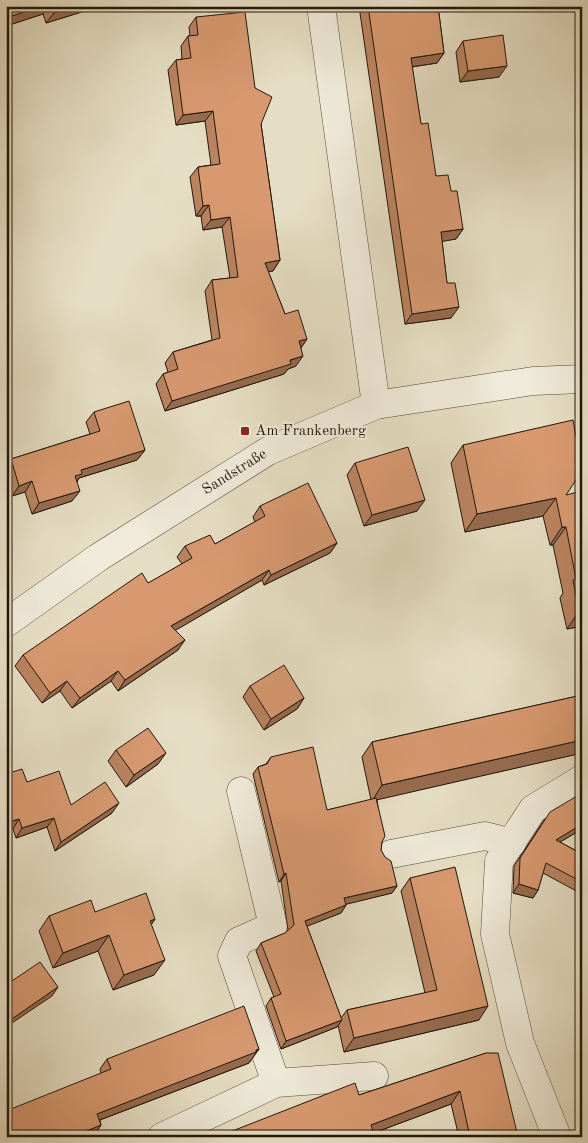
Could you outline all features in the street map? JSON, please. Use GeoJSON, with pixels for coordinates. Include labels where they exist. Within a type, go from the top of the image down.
{"type":"FeatureCollection","features":[{"type":"Feature","properties":{"kind":"street"},"geometry":{"type":"LineString","coordinates":[[321,6],[376,405]]}},
{"type":"Feature","properties":{"kind":"street","name":"Sandstraße"},"geometry":{"type":"LineString","coordinates":[[6,623],[99,557],[268,452],[376,405],[533,381],[582,379]]}},
{"type":"Feature","properties":{"kind":"street"},"geometry":{"type":"LineString","coordinates":[[557,1137],[520,1043],[495,934],[499,861],[533,809],[582,779]]}},
{"type":"Feature","properties":{"kind":"street"},"geometry":{"type":"LineString","coordinates":[[241,791],[273,926],[239,941],[232,956],[276,1083]]}},
{"type":"Feature","properties":{"kind":"street"},"geometry":{"type":"LineString","coordinates":[[391,854],[485,836],[512,843]]}},
{"type":"Feature","properties":{"kind":"street"},"geometry":{"type":"LineString","coordinates":[[162,1137],[276,1083],[374,1076]]}},
{"type":"Feature","properties":{"kind":"building"},"geometry":{"type":"Polygon","coordinates":[[[6,6],[42,6],[6,18],[6,6]]]}},
{"type":"Feature","properties":{"kind":"building"},"geometry":{"type":"Polygon","coordinates":[[[51,6],[75,6],[54,13],[51,6]]]}},
{"type":"Feature","properties":{"kind":"building"},"geometry":{"type":"Polygon","coordinates":[[[368,6],[438,6],[444,53],[411,58],[421,124],[428,123],[436,176],[448,175],[451,191],[457,191],[463,229],[441,232],[447,283],[455,283],[459,307],[412,314],[368,6]]]}},
{"type":"Feature","properties":{"kind":"building"},"geometry":{"type":"Polygon","coordinates":[[[245,12],[255,88],[272,97],[261,124],[280,260],[265,263],[285,314],[298,310],[307,339],[299,341],[303,356],[290,360],[291,364],[172,401],[163,374],[178,369],[173,352],[220,338],[212,280],[238,277],[230,217],[211,220],[209,205],[203,206],[198,167],[220,164],[213,111],[183,115],[176,60],[191,58],[188,36],[198,35],[196,17],[245,12]]]}},
{"type":"Feature","properties":{"kind":"building"},"geometry":{"type":"Polygon","coordinates":[[[503,35],[507,66],[468,71],[463,41],[503,35]]]}},
{"type":"Feature","properties":{"kind":"building"},"geometry":{"type":"Polygon","coordinates":[[[129,401],[145,450],[81,470],[82,474],[75,476],[80,491],[39,503],[32,481],[19,486],[11,459],[100,431],[94,412],[129,401]]]}},
{"type":"Feature","properties":{"kind":"building"},"geometry":{"type":"Polygon","coordinates":[[[573,420],[580,458],[582,459],[582,471],[566,495],[582,491],[582,611],[579,611],[573,580],[576,579],[566,527],[562,527],[556,498],[477,514],[463,445],[573,420]]]}},
{"type":"Feature","properties":{"kind":"building"},"geometry":{"type":"Polygon","coordinates":[[[408,447],[425,500],[372,515],[355,463],[408,447]]]}},
{"type":"Feature","properties":{"kind":"building"},"geometry":{"type":"Polygon","coordinates":[[[308,483],[337,543],[271,575],[269,570],[171,626],[185,640],[125,680],[118,671],[80,698],[67,681],[50,693],[23,655],[142,573],[148,583],[192,558],[185,546],[210,535],[215,544],[265,516],[260,506],[308,483]]]}},
{"type":"Feature","properties":{"kind":"building"},"geometry":{"type":"Polygon","coordinates":[[[284,665],[304,698],[271,719],[250,686],[284,665]]]}},
{"type":"Feature","properties":{"kind":"building"},"geometry":{"type":"Polygon","coordinates":[[[582,695],[582,740],[382,785],[372,742],[582,695]]]}},
{"type":"Feature","properties":{"kind":"building"},"geometry":{"type":"Polygon","coordinates":[[[148,728],[166,753],[134,775],[116,750],[148,728]]]}},
{"type":"Feature","properties":{"kind":"building"},"geometry":{"type":"Polygon","coordinates":[[[313,747],[327,810],[376,798],[385,836],[381,850],[385,857],[391,861],[397,886],[344,898],[346,905],[305,921],[342,1020],[286,1041],[271,998],[281,994],[261,943],[285,933],[294,925],[286,873],[284,874],[258,767],[267,764],[271,757],[313,747]]]}},
{"type":"Feature","properties":{"kind":"building"},"geometry":{"type":"Polygon","coordinates":[[[22,769],[27,782],[59,771],[71,805],[105,782],[119,803],[61,842],[54,818],[22,828],[19,819],[6,823],[6,774],[22,769]]]}},
{"type":"Feature","properties":{"kind":"building"},"geometry":{"type":"Polygon","coordinates":[[[582,793],[582,824],[556,840],[582,854],[582,882],[546,863],[538,890],[519,884],[520,858],[550,812],[582,793]]]}},
{"type":"Feature","properties":{"kind":"building"},"geometry":{"type":"Polygon","coordinates":[[[455,867],[488,1006],[354,1038],[347,1010],[437,990],[410,878],[455,867]]]}},
{"type":"Feature","properties":{"kind":"building"},"geometry":{"type":"Polygon","coordinates":[[[146,893],[155,919],[150,921],[165,960],[124,975],[109,935],[63,953],[49,916],[91,900],[95,912],[146,893]]]}},
{"type":"Feature","properties":{"kind":"building"},"geometry":{"type":"Polygon","coordinates":[[[40,962],[58,987],[6,1023],[6,985],[40,962]]]}},
{"type":"Feature","properties":{"kind":"building"},"geometry":{"type":"Polygon","coordinates":[[[244,1006],[259,1049],[256,1052],[97,1114],[101,1125],[72,1137],[6,1137],[6,1111],[111,1069],[107,1059],[244,1006]]]}},
{"type":"Feature","properties":{"kind":"building"},"geometry":{"type":"Polygon","coordinates":[[[486,1053],[498,1053],[518,1137],[470,1137],[460,1091],[371,1125],[373,1131],[358,1137],[217,1137],[355,1083],[359,1095],[486,1053]]]}},
{"type":"Feature","properties":{"kind":"place","name":"Am Frankenberg"},"geometry":{"type":"Point","coordinates":[245,431]}}]}
